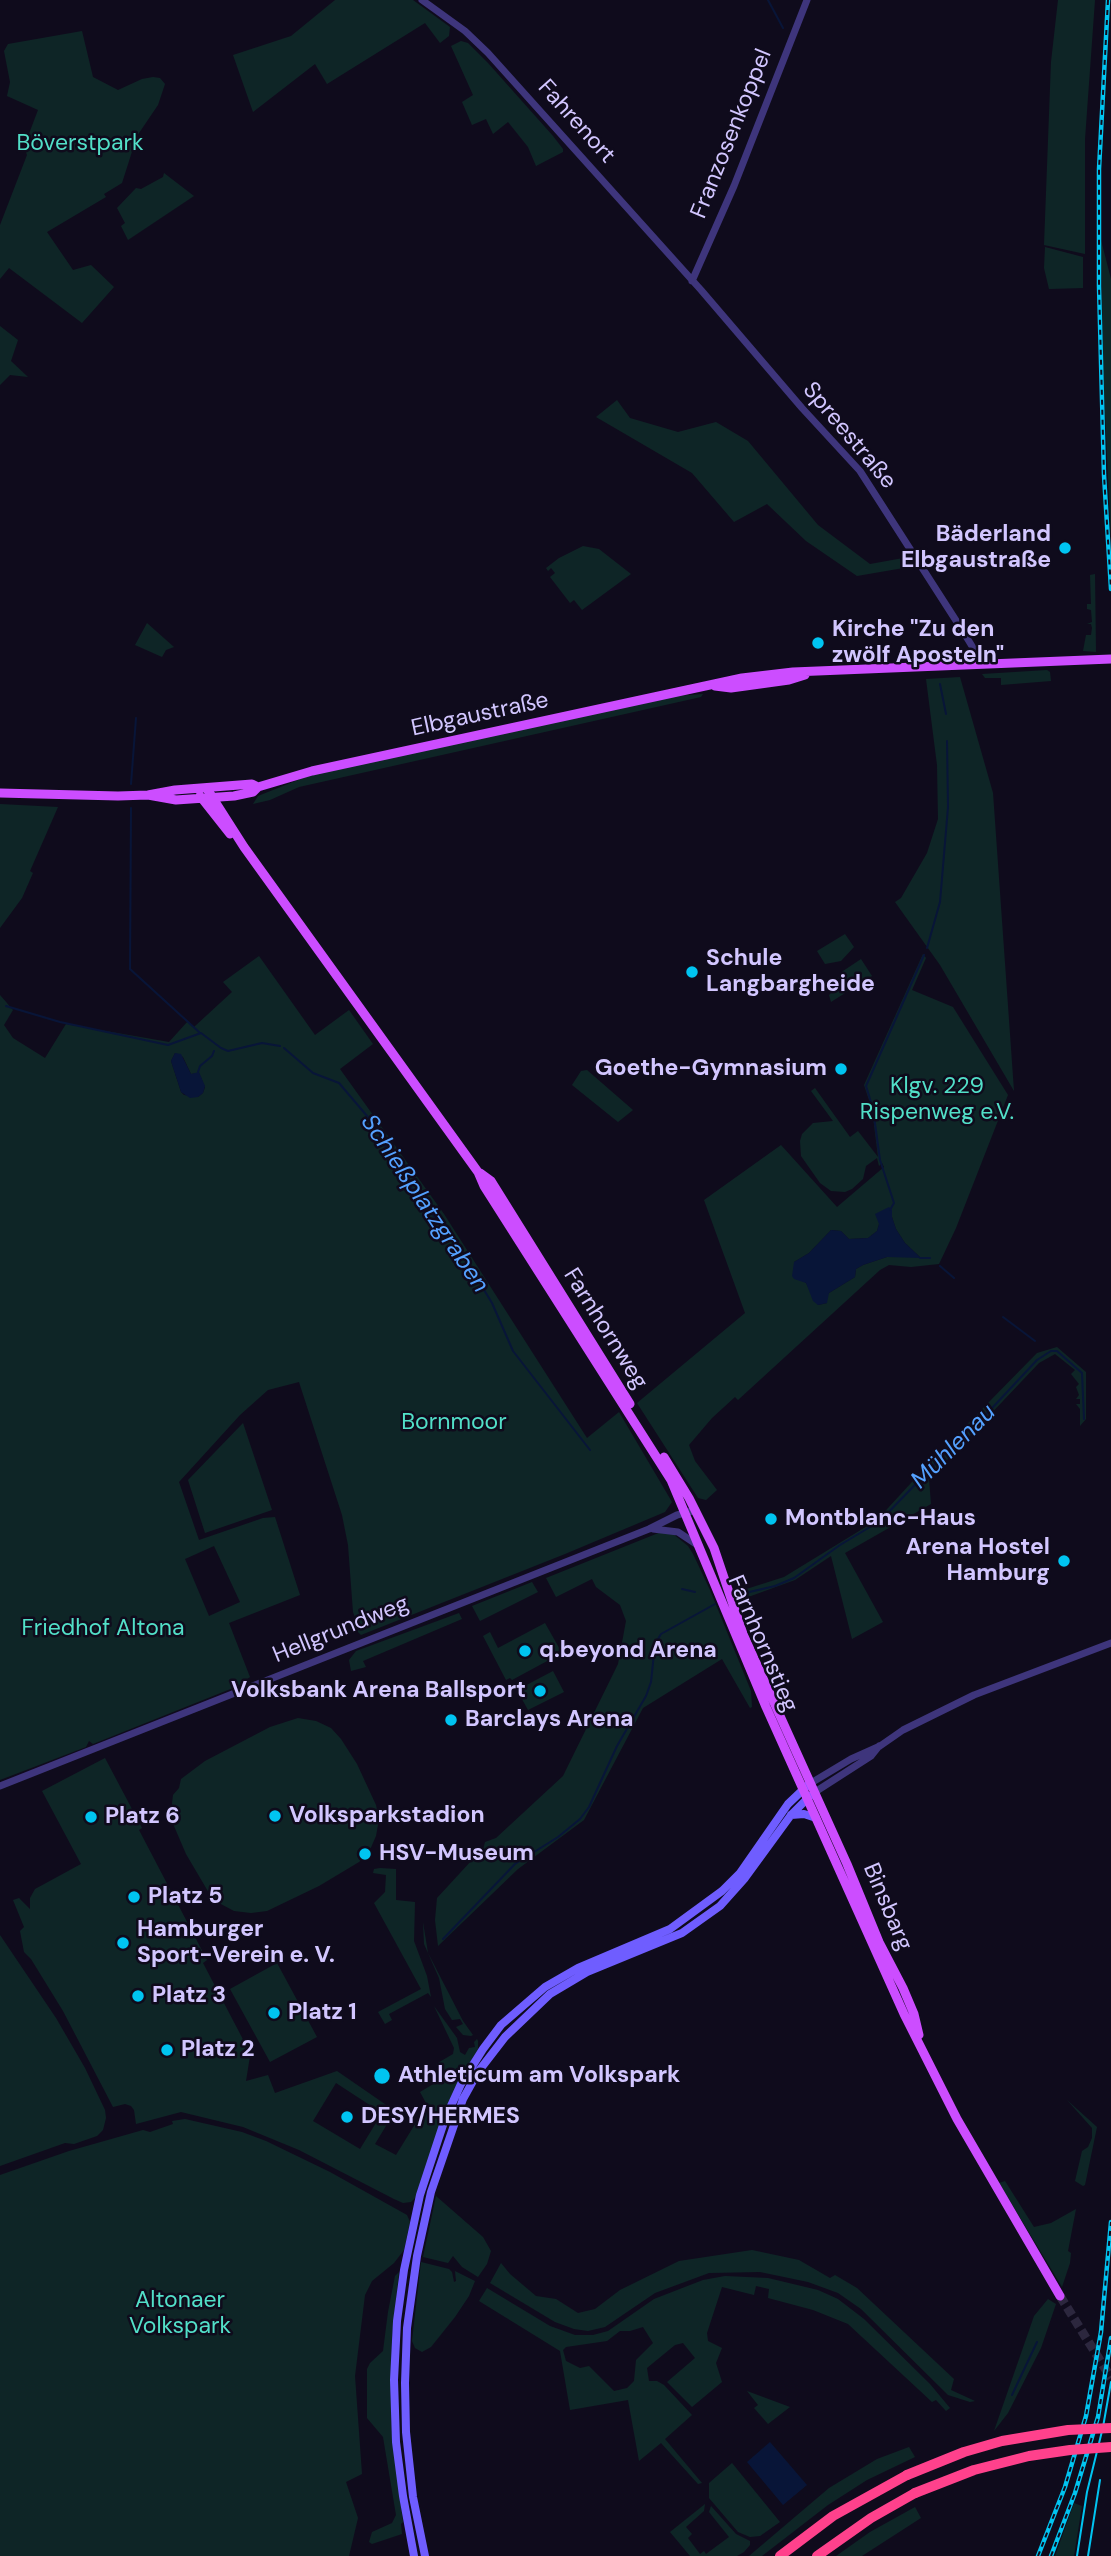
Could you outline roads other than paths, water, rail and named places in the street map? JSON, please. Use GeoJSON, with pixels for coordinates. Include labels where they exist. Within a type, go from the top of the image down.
{"type":"FeatureCollection","features":[{"type":"Feature","properties":{"kind":"highway"},"geometry":{"type":"LineString","coordinates":[[780,2556],[834,2516],[907,2475],[964,2452],[1002,2441],[1068,2430],[1111,2428]]}},
{"type":"Feature","properties":{"kind":"highway"},"geometry":{"type":"LineString","coordinates":[[817,2556],[871,2518],[915,2493],[974,2470],[1013,2459],[1111,2447]]}},
{"type":"Feature","properties":{"kind":"main road","name":"Elbgaustraße"},"geometry":{"type":"LineString","coordinates":[[205,794],[234,796],[253,792],[258,787],[334,766],[710,686],[731,688],[789,680],[809,673],[1111,659]]}},
{"type":"Feature","properties":{"kind":"main road","name":"Elbgaustraße"},"geometry":{"type":"LineString","coordinates":[[0,793],[148,795],[176,800],[252,784],[258,787]]}},
{"type":"Feature","properties":{"kind":"main road","name":"Farnhornweg"},"geometry":{"type":"LineString","coordinates":[[205,794],[227,820],[478,1172],[484,1186],[691,1512]]}},
{"type":"Feature","properties":{"kind":"main road","name":"Farnhornweg"},"geometry":{"type":"LineString","coordinates":[[205,794],[227,831],[244,847]]}},
{"type":"Feature","properties":{"kind":"main road"},"geometry":{"type":"LineString","coordinates":[[227,820],[228,805],[234,796]]}},
{"type":"Feature","properties":{"kind":"main road","name":"Farnhornstieg"},"geometry":{"type":"LineString","coordinates":[[691,1512],[702,1550],[740,1647],[809,1788]]}},
{"type":"Feature","properties":{"kind":"main road","name":"Farnhornstieg"},"geometry":{"type":"LineString","coordinates":[[691,1512],[714,1548],[743,1634],[809,1788]]}},
{"type":"Feature","properties":{"kind":"main road"},"geometry":{"type":"LineString","coordinates":[[414,2556],[402,2496],[396,2442],[394,2380],[397,2321],[404,2270],[420,2195],[457,2091],[497,2031],[519,2008],[541,1990],[578,1968],[670,1929],[722,1891],[740,1873],[780,1814],[809,1788]]}},
{"type":"Feature","properties":{"kind":"main road","name":"Binsbarg"},"geometry":{"type":"LineString","coordinates":[[809,1788],[807,1799],[904,2014],[991,2180],[1060,2296]]}},
{"type":"Feature","properties":{"kind":"main road","name":"Binsbarg"},"geometry":{"type":"LineString","coordinates":[[809,1788],[862,1897],[872,1925],[914,2014],[922,2049]]}},
{"type":"Feature","properties":{"kind":"main road"},"geometry":{"type":"LineString","coordinates":[[425,2556],[413,2497],[406,2432],[407,2328],[415,2268],[431,2192],[463,2099],[490,2055],[550,1994],[578,1977],[664,1942],[709,1914],[740,1884],[791,1815],[807,1799]]}},
{"type":"Feature","properties":{"kind":"main road"},"geometry":{"type":"LineString","coordinates":[[791,1815],[804,1814],[816,1818]]}},
{"type":"Feature","properties":{"kind":"street","name":"Fahrenort"},"geometry":{"type":"LineString","coordinates":[[422,0],[465,30],[482,46],[692,281]]}},
{"type":"Feature","properties":{"kind":"street","name":"Franzosenkoppel"},"geometry":{"type":"LineString","coordinates":[[692,281],[734,186],[807,0]]}},
{"type":"Feature","properties":{"kind":"street","name":"Spreestraße"},"geometry":{"type":"LineString","coordinates":[[692,281],[865,477],[975,651],[979,665]]}},
{"type":"Feature","properties":{"kind":"street","name":"Hellgrundweg"},"geometry":{"type":"LineString","coordinates":[[0,1786],[691,1512]]}},
{"type":"Feature","properties":{"kind":"street"},"geometry":{"type":"LineString","coordinates":[[649,1529],[678,1532],[702,1550]]}},
{"type":"Feature","properties":{"kind":"street"},"geometry":{"type":"LineString","coordinates":[[809,1788],[871,1756],[903,1730],[974,1695],[1111,1643]]}},
{"type":"Feature","properties":{"kind":"water"},"geometry":{"type":"Polygon","coordinates":[[[175,1053],[181,1054],[191,1074],[199,1072],[205,1086],[198,1097],[190,1098],[181,1092],[171,1061],[175,1053]]]}},
{"type":"Feature","properties":{"kind":"water"},"geometry":{"type":"Polygon","coordinates":[[[889,1207],[896,1229],[905,1243],[921,1258],[887,1257],[863,1265],[856,1269],[855,1277],[829,1293],[827,1303],[818,1305],[813,1301],[806,1283],[792,1276],[794,1262],[809,1253],[831,1230],[841,1231],[849,1239],[868,1238],[877,1231],[879,1224],[875,1214],[889,1207]]]}},
{"type":"Feature","properties":{"kind":"water"},"geometry":{"type":"Polygon","coordinates":[[[770,2442],[807,2485],[783,2505],[747,2462],[770,2442]]]}},
{"type":"Feature","properties":{"kind":"waterway"},"geometry":{"type":"LineString","coordinates":[[768,0],[783,28]]}},
{"type":"Feature","properties":{"kind":"waterway"},"geometry":{"type":"LineString","coordinates":[[940,684],[946,714]]}},
{"type":"Feature","properties":{"kind":"waterway"},"geometry":{"type":"LineString","coordinates":[[131,784],[136,718]]}},
{"type":"Feature","properties":{"kind":"waterway"},"geometry":{"type":"LineString","coordinates":[[927,948],[940,902],[948,807],[947,741]]}},
{"type":"Feature","properties":{"kind":"waterway"},"geometry":{"type":"LineString","coordinates":[[131,808],[130,969],[199,1032]]}},
{"type":"Feature","properties":{"kind":"waterway"},"geometry":{"type":"LineString","coordinates":[[890,1210],[894,1203],[880,1160],[873,1109],[866,1086],[924,955]]}},
{"type":"Feature","properties":{"kind":"waterway","name":"Schießplatzgraben"},"geometry":{"type":"LineString","coordinates":[[6,1006],[60,1022],[168,1045],[201,1033],[228,1051],[262,1043],[280,1046]]}},
{"type":"Feature","properties":{"kind":"waterway","name":"Schießplatzgraben"},"geometry":{"type":"LineString","coordinates":[[284,1048],[313,1073],[339,1083],[373,1123],[399,1173],[451,1237],[472,1270],[492,1303],[513,1351],[590,1450]]}},
{"type":"Feature","properties":{"kind":"waterway"},"geometry":{"type":"LineString","coordinates":[[198,1072],[214,1051]]}},
{"type":"Feature","properties":{"kind":"waterway"},"geometry":{"type":"LineString","coordinates":[[920,1258],[930,1258]]}},
{"type":"Feature","properties":{"kind":"waterway"},"geometry":{"type":"LineString","coordinates":[[940,1266],[954,1278]]}},
{"type":"Feature","properties":{"kind":"waterway"},"geometry":{"type":"LineString","coordinates":[[1003,1317],[1035,1341]]}},
{"type":"Feature","properties":{"kind":"waterway","name":"Mühlenau"},"geometry":{"type":"LineString","coordinates":[[741,1594],[775,1586],[794,1578],[880,1521],[1037,1360],[1051,1351],[1057,1351],[1082,1373],[1084,1419]]}},
{"type":"Feature","properties":{"kind":"waterway"},"geometry":{"type":"LineString","coordinates":[[682,1589],[695,1592]]}},
{"type":"Feature","properties":{"kind":"waterway","name":"Mühlenau"},"geometry":{"type":"LineString","coordinates":[[443,1939],[515,1864],[558,1837],[580,1819],[589,1807],[617,1746],[646,1696],[651,1682],[655,1644],[661,1634],[715,1604]]}},
{"type":"Feature","properties":{"kind":"waterway"},"geometry":{"type":"LineString","coordinates":[[1012,2395],[1037,2342]]}},
{"type":"Feature","properties":{"kind":"tunnel"},"geometry":{"type":"LineString","coordinates":[[1060,2296],[1111,2378]]}},
{"type":"Feature","properties":{"kind":"tram line"},"geometry":{"type":"LineString","coordinates":[[1077,2556],[1087,2492],[1111,2382]]}},
{"type":"Feature","properties":{"kind":"tram line"},"geometry":{"type":"LineString","coordinates":[[1088,2556],[1100,2480]]}},
{"type":"Feature","properties":{"kind":"railway"},"geometry":{"type":"LineString","coordinates":[[1108,0],[1099,169],[1099,286],[1104,475],[1111,589]]}},
{"type":"Feature","properties":{"kind":"railway"},"geometry":{"type":"LineString","coordinates":[[1038,2556],[1065,2487],[1086,2416],[1101,2332],[1111,2222]]}},
{"type":"Feature","properties":{"kind":"railway"},"geometry":{"type":"LineString","coordinates":[[1051,2556],[1075,2493],[1098,2417],[1111,2338]]}},
{"type":"Feature","properties":{"kind":"place","name":"Bäderland Elbgaustraße"},"geometry":{"type":"Point","coordinates":[1065,548]}},
{"type":"Feature","properties":{"kind":"place","name":"Kirche \"Zu den zwölf Aposteln\""},"geometry":{"type":"Point","coordinates":[818,643]}},
{"type":"Feature","properties":{"kind":"place","name":"Schule Langbargheide"},"geometry":{"type":"Point","coordinates":[692,972]}},
{"type":"Feature","properties":{"kind":"place","name":"Goethe-Gymnasium"},"geometry":{"type":"Point","coordinates":[841,1069]}},
{"type":"Feature","properties":{"kind":"place","name":"Montblanc-Haus"},"geometry":{"type":"Point","coordinates":[771,1519]}},
{"type":"Feature","properties":{"kind":"place","name":"Arena Hostel Hamburg"},"geometry":{"type":"Point","coordinates":[1064,1561]}},
{"type":"Feature","properties":{"kind":"place","name":"q.beyond Arena"},"geometry":{"type":"Point","coordinates":[525,1651]}},
{"type":"Feature","properties":{"kind":"place","name":"Volksbank Arena Ballsport"},"geometry":{"type":"Point","coordinates":[540,1691]}},
{"type":"Feature","properties":{"kind":"place","name":"Barclays Arena"},"geometry":{"type":"Point","coordinates":[451,1720]}},
{"type":"Feature","properties":{"kind":"place","name":"Volksparkstadion"},"geometry":{"type":"Point","coordinates":[275,1816]}},
{"type":"Feature","properties":{"kind":"place","name":"Platz 6"},"geometry":{"type":"Point","coordinates":[91,1817]}},
{"type":"Feature","properties":{"kind":"place","name":"HSV-Museum"},"geometry":{"type":"Point","coordinates":[365,1854]}},
{"type":"Feature","properties":{"kind":"place","name":"Platz 5"},"geometry":{"type":"Point","coordinates":[134,1897]}},
{"type":"Feature","properties":{"kind":"place","name":"Hamburger Sport-Verein e. V."},"geometry":{"type":"Point","coordinates":[123,1943]}},
{"type":"Feature","properties":{"kind":"place","name":"Platz 3"},"geometry":{"type":"Point","coordinates":[138,1996]}},
{"type":"Feature","properties":{"kind":"place","name":"Platz 1"},"geometry":{"type":"Point","coordinates":[274,2013]}},
{"type":"Feature","properties":{"kind":"place","name":"Platz 2"},"geometry":{"type":"Point","coordinates":[167,2050]}},
{"type":"Feature","properties":{"kind":"place","name":"Athleticum am Volkspark"},"geometry":{"type":"Point","coordinates":[382,2076]}},
{"type":"Feature","properties":{"kind":"place","name":"DESY/HERMES"},"geometry":{"type":"Point","coordinates":[347,2117]}},
{"type":"Feature","properties":{"kind":"park label","name":"Böverstpark"},"geometry":{"type":"Point","coordinates":[80,144]}},
{"type":"Feature","properties":{"kind":"park label","name":"Klgv. 229 Rispenweg e.V."},"geometry":{"type":"Point","coordinates":[937,1100]}},
{"type":"Feature","properties":{"kind":"park label","name":"Bornmoor"},"geometry":{"type":"Point","coordinates":[454,1423]}},
{"type":"Feature","properties":{"kind":"park label","name":"Friedhof Altona"},"geometry":{"type":"Point","coordinates":[103,1629]}},
{"type":"Feature","properties":{"kind":"park label","name":"Altonaer Volkspark"},"geometry":{"type":"Point","coordinates":[180,2314]}}]}
